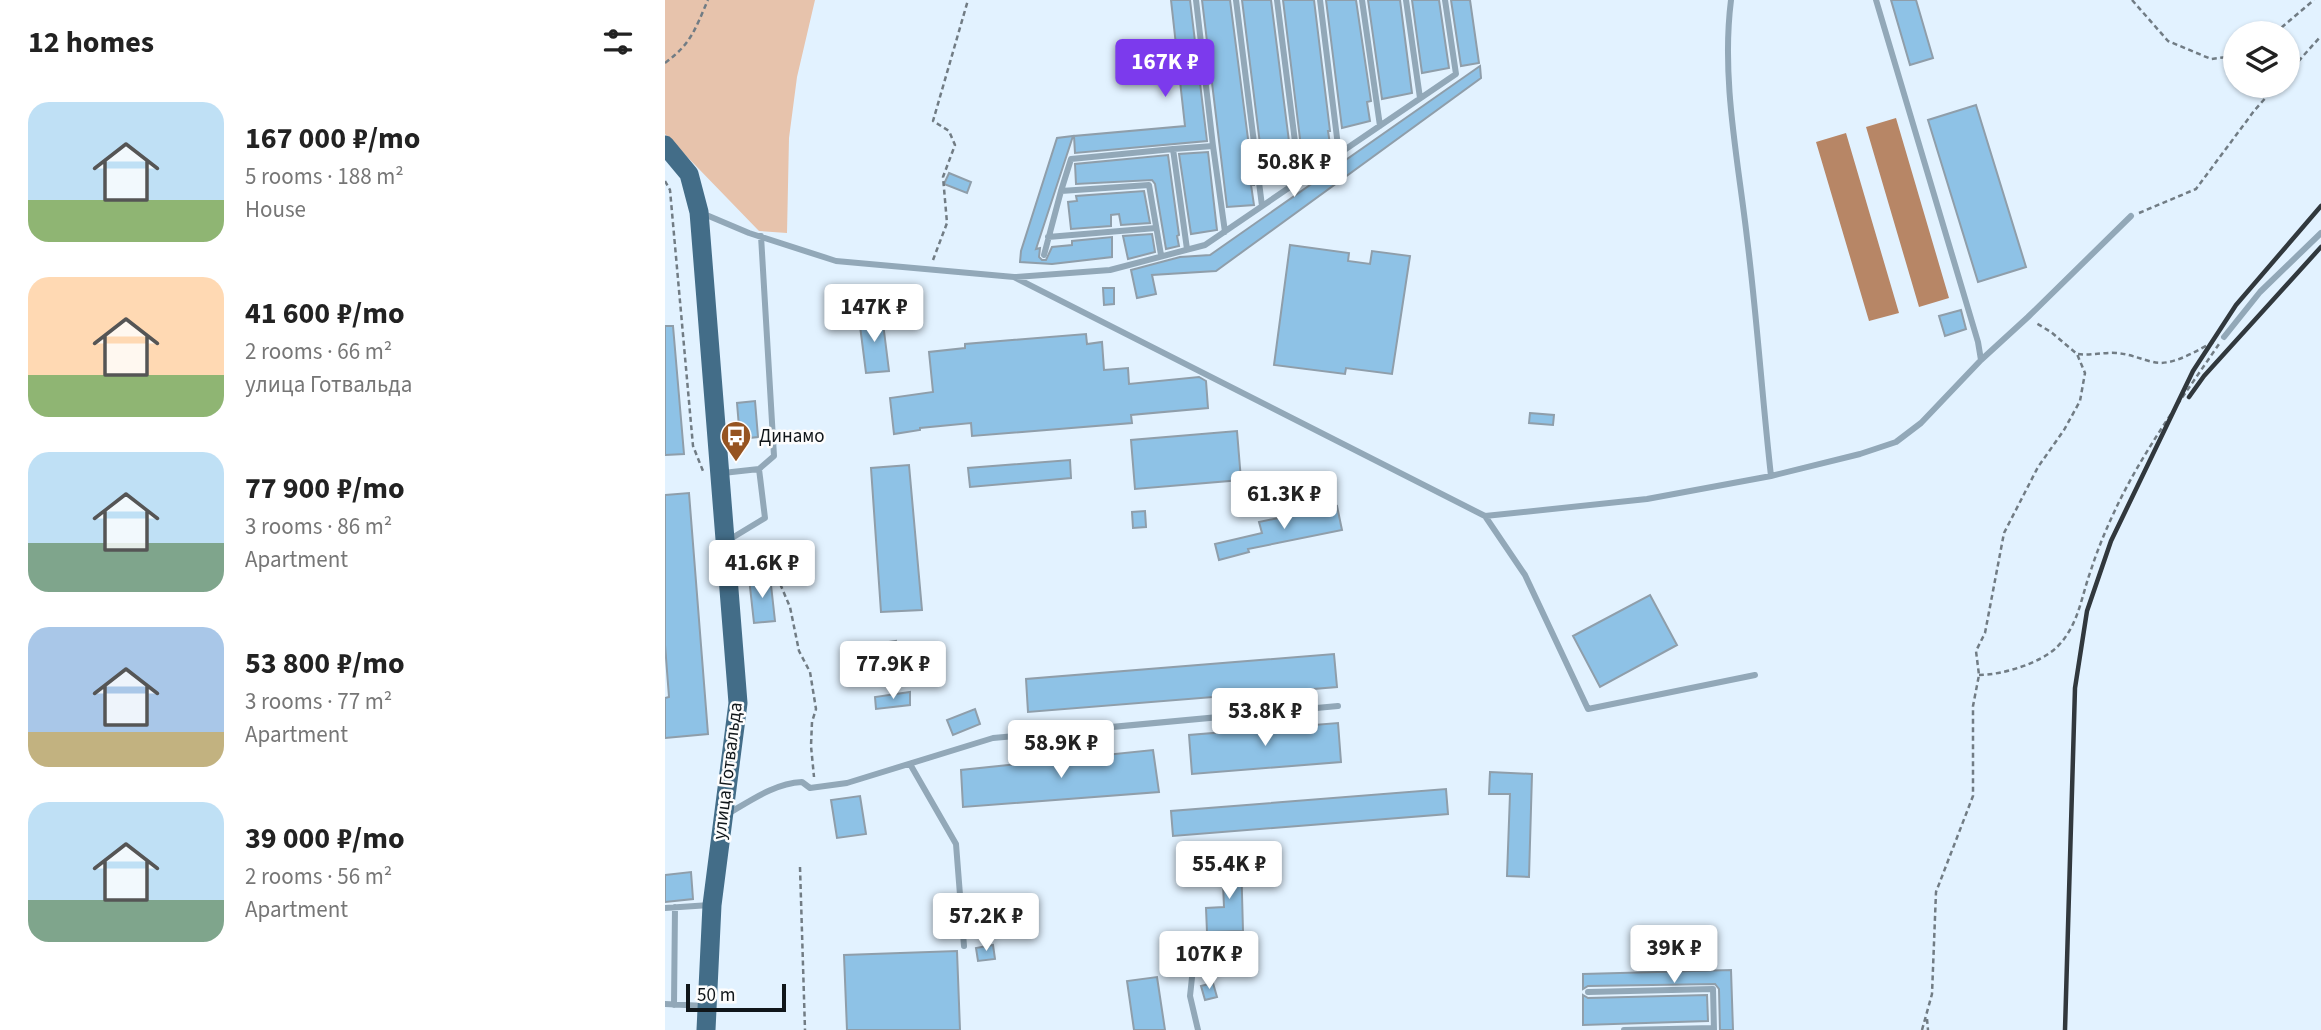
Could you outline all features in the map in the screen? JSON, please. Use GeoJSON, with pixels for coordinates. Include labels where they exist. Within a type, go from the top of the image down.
{"type":"FeatureCollection","features":[{"type":"Feature","properties":{"kind":"main road","name":"улица Готвальда"},"geometry":{"type":"LineString","coordinates":[[665,145],[689,174],[699,212],[711,472],[726,542],[738,703],[712,905],[706,1030]]}},
{"type":"Feature","properties":{"kind":"lane"},"geometry":{"type":"LineString","coordinates":[[1196,0],[1225,232]]}},
{"type":"Feature","properties":{"kind":"lane"},"geometry":{"type":"LineString","coordinates":[[1236,0],[1262,206]]}},
{"type":"Feature","properties":{"kind":"lane"},"geometry":{"type":"LineString","coordinates":[[1277,0],[1300,181]]}},
{"type":"Feature","properties":{"kind":"lane"},"geometry":{"type":"LineString","coordinates":[[1320,0],[1339,154]]}},
{"type":"Feature","properties":{"kind":"lane"},"geometry":{"type":"LineString","coordinates":[[1362,0],[1380,126]]}},
{"type":"Feature","properties":{"kind":"lane"},"geometry":{"type":"LineString","coordinates":[[1406,0],[1420,98]]}},
{"type":"Feature","properties":{"kind":"lane"},"geometry":{"type":"LineString","coordinates":[[699,212],[836,261],[1014,277],[1110,270],[1205,245],[1456,74],[1445,0]]}},
{"type":"Feature","properties":{"kind":"lane"},"geometry":{"type":"LineString","coordinates":[[1731,0],[1728,22],[1729,89],[1754,290],[1771,476]]}},
{"type":"Feature","properties":{"kind":"lane"},"geometry":{"type":"LineString","coordinates":[[1876,0],[1978,342],[1981,360]]}},
{"type":"Feature","properties":{"kind":"lane"},"geometry":{"type":"LineString","coordinates":[[1044,255],[1071,159],[1213,145]]}},
{"type":"Feature","properties":{"kind":"lane"},"geometry":{"type":"LineString","coordinates":[[1173,149],[1187,249]]}},
{"type":"Feature","properties":{"kind":"lane"},"geometry":{"type":"LineString","coordinates":[[1061,191],[1149,185],[1161,256]]}},
{"type":"Feature","properties":{"kind":"lane"},"geometry":{"type":"LineString","coordinates":[[1485,516],[1647,499],[1771,476],[1860,454],[1896,442],[1921,423],[1981,360],[2130,216]]}},
{"type":"Feature","properties":{"kind":"lane"},"geometry":{"type":"LineString","coordinates":[[1048,237],[1156,228]]}},
{"type":"Feature","properties":{"kind":"lane"},"geometry":{"type":"LineString","coordinates":[[2224,337],[2260,292],[2321,233]]}},
{"type":"Feature","properties":{"kind":"lane"},"geometry":{"type":"LineString","coordinates":[[711,472],[759,469],[774,456],[761,236]]}},
{"type":"Feature","properties":{"kind":"lane"},"geometry":{"type":"LineString","coordinates":[[1014,277],[1485,516],[1525,575],[1588,709],[1755,675]]}},
{"type":"Feature","properties":{"kind":"lane"},"geometry":{"type":"LineString","coordinates":[[726,542],[765,518],[759,469]]}},
{"type":"Feature","properties":{"kind":"lane"},"geometry":{"type":"LineString","coordinates":[[722,817],[789,783],[803,782],[810,788],[847,783],[993,738],[1338,706]]}},
{"type":"Feature","properties":{"kind":"lane"},"geometry":{"type":"LineString","coordinates":[[910,764],[956,844],[964,946]]}},
{"type":"Feature","properties":{"kind":"lane"},"geometry":{"type":"LineString","coordinates":[[665,908],[712,905]]}},
{"type":"Feature","properties":{"kind":"lane"},"geometry":{"type":"LineString","coordinates":[[674,1004],[675,907]]}},
{"type":"Feature","properties":{"kind":"lane"},"geometry":{"type":"LineString","coordinates":[[1194,959],[1190,996],[1198,1030]]}},
{"type":"Feature","properties":{"kind":"lane"},"geometry":{"type":"LineString","coordinates":[[1588,992],[1713,989],[1714,1029],[1624,1030]]}},
{"type":"Feature","properties":{"kind":"lane"},"geometry":{"type":"LineString","coordinates":[[665,1004],[707,1006]]}},
{"type":"Feature","properties":{"kind":"path"},"geometry":{"type":"LineString","coordinates":[[665,63],[681,51],[697,29],[708,0]]}},
{"type":"Feature","properties":{"kind":"path"},"geometry":{"type":"LineString","coordinates":[[929,270],[947,223],[943,177],[955,145],[949,131],[933,121],[968,0]]}},
{"type":"Feature","properties":{"kind":"path"},"geometry":{"type":"LineString","coordinates":[[2132,0],[2168,41],[2211,59],[2223,58]]}},
{"type":"Feature","properties":{"kind":"path"},"geometry":{"type":"LineString","coordinates":[[2289,21],[2314,0]]}},
{"type":"Feature","properties":{"kind":"path"},"geometry":{"type":"LineString","coordinates":[[2300,59],[2321,36]]}},
{"type":"Feature","properties":{"kind":"path"},"geometry":{"type":"LineString","coordinates":[[2130,216],[2196,189],[2265,98]]}},
{"type":"Feature","properties":{"kind":"path"},"geometry":{"type":"LineString","coordinates":[[665,181],[670,190],[693,446],[711,472]]}},
{"type":"Feature","properties":{"kind":"path"},"geometry":{"type":"LineString","coordinates":[[1922,1030],[1933,994],[1936,892],[1973,796],[1973,706],[1979,675],[1976,650],[1985,634],[2004,533],[2038,467],[2080,401],[2084,373],[2077,354],[2052,332],[2028,317]]}},
{"type":"Feature","properties":{"kind":"path"},"geometry":{"type":"LineString","coordinates":[[2077,354],[2131,354],[2153,362],[2166,363],[2224,337]]}},
{"type":"Feature","properties":{"kind":"path"},"geometry":{"type":"LineString","coordinates":[[1979,675],[2011,671],[2045,656],[2065,637],[2075,622],[2089,572],[2118,504],[2158,431],[2224,337]]}},
{"type":"Feature","properties":{"kind":"path"},"geometry":{"type":"LineString","coordinates":[[775,542],[781,586],[790,607],[799,651],[810,673],[816,709],[812,722],[811,746],[815,787]]}},
{"type":"Feature","properties":{"kind":"path"},"geometry":{"type":"LineString","coordinates":[[800,867],[805,1030]]}},
{"type":"Feature","properties":{"kind":"path"},"geometry":{"type":"LineString","coordinates":[[1926,1015],[1928,1030]]}},
{"type":"Feature","properties":{"kind":"shaded area"},"geometry":{"type":"Polygon","coordinates":[[[665,0],[815,0],[797,77],[789,138],[787,233],[759,231],[665,134],[665,0]]]}},
{"type":"Feature","properties":{"kind":"shaded area"},"geometry":{"type":"Polygon","coordinates":[[[1896,118],[1949,298],[1919,307],[1866,127],[1896,118]]]}},
{"type":"Feature","properties":{"kind":"shaded area"},"geometry":{"type":"Polygon","coordinates":[[[1846,133],[1899,313],[1869,321],[1816,142],[1846,133]]]}},
{"type":"Feature","properties":{"kind":"building"},"geometry":{"type":"Polygon","coordinates":[[[1171,0],[1190,0],[1207,141],[1075,153],[1074,136],[1185,126],[1171,0]]]}},
{"type":"Feature","properties":{"kind":"building"},"geometry":{"type":"Polygon","coordinates":[[[1202,0],[1230,0],[1254,185],[1251,185],[1254,205],[1227,207],[1202,0]]]}},
{"type":"Feature","properties":{"kind":"building"},"geometry":{"type":"Polygon","coordinates":[[[1242,0],[1271,0],[1291,157],[1292,179],[1289,181],[1265,184],[1242,0]]]}},
{"type":"Feature","properties":{"kind":"building"},"geometry":{"type":"Polygon","coordinates":[[[1283,0],[1314,0],[1331,151],[1302,155],[1283,0]]]}},
{"type":"Feature","properties":{"kind":"building"},"geometry":{"type":"Polygon","coordinates":[[[1326,0],[1356,0],[1371,101],[1367,102],[1370,121],[1342,128],[1326,0]]]}},
{"type":"Feature","properties":{"kind":"building"},"geometry":{"type":"Polygon","coordinates":[[[1368,0],[1400,0],[1412,93],[1382,99],[1368,0]]]}},
{"type":"Feature","properties":{"kind":"building"},"geometry":{"type":"Polygon","coordinates":[[[1412,0],[1439,0],[1449,68],[1422,73],[1412,0]]]}},
{"type":"Feature","properties":{"kind":"building"},"geometry":{"type":"Polygon","coordinates":[[[1451,0],[1470,0],[1479,63],[1461,66],[1451,0]]]}},
{"type":"Feature","properties":{"kind":"building"},"geometry":{"type":"Polygon","coordinates":[[[1891,0],[1916,0],[1933,58],[1910,65],[1891,0]]]}},
{"type":"Feature","properties":{"kind":"building"},"geometry":{"type":"Polygon","coordinates":[[[1480,66],[1481,78],[1216,271],[1152,275],[1156,294],[1137,298],[1131,270],[1180,257],[1210,255],[1480,66]]]}},
{"type":"Feature","properties":{"kind":"building"},"geometry":{"type":"Polygon","coordinates":[[[1976,105],[2026,267],[1978,282],[1928,120],[1976,105]]]}},
{"type":"Feature","properties":{"kind":"building"},"geometry":{"type":"Polygon","coordinates":[[[1073,136],[1036,249],[1040,248],[1039,257],[1046,260],[1052,247],[1072,245],[1072,241],[1112,237],[1112,257],[1052,264],[1020,262],[1021,251],[1057,138],[1073,136]]]}},
{"type":"Feature","properties":{"kind":"building"},"geometry":{"type":"Polygon","coordinates":[[[1208,152],[1217,230],[1191,234],[1179,154],[1208,152]]]}},
{"type":"Feature","properties":{"kind":"building"},"geometry":{"type":"Polygon","coordinates":[[[1168,155],[1179,246],[1166,249],[1155,184],[1152,180],[1076,184],[1075,164],[1168,155]]]}},
{"type":"Feature","properties":{"kind":"building"},"geometry":{"type":"Polygon","coordinates":[[[949,173],[971,182],[967,193],[944,184],[949,173]]]}},
{"type":"Feature","properties":{"kind":"building"},"geometry":{"type":"Polygon","coordinates":[[[1144,191],[1150,223],[1121,225],[1119,214],[1111,215],[1111,226],[1071,229],[1068,202],[1077,201],[1076,196],[1144,191]]]}},
{"type":"Feature","properties":{"kind":"building"},"geometry":{"type":"Polygon","coordinates":[[[1152,234],[1155,252],[1128,259],[1123,236],[1152,234]]]}},
{"type":"Feature","properties":{"kind":"building"},"geometry":{"type":"Polygon","coordinates":[[[1290,245],[1349,253],[1348,261],[1370,264],[1372,251],[1410,256],[1392,374],[1346,368],[1345,374],[1274,365],[1290,245]]]}},
{"type":"Feature","properties":{"kind":"building"},"geometry":{"type":"Polygon","coordinates":[[[1103,288],[1114,288],[1114,304],[1104,305],[1103,288]]]}},
{"type":"Feature","properties":{"kind":"building"},"geometry":{"type":"Polygon","coordinates":[[[1961,310],[1966,329],[1945,336],[1939,316],[1961,310]]]}},
{"type":"Feature","properties":{"kind":"building"},"geometry":{"type":"Polygon","coordinates":[[[882,315],[889,371],[866,373],[859,318],[882,315]]]}},
{"type":"Feature","properties":{"kind":"building"},"geometry":{"type":"Polygon","coordinates":[[[665,326],[673,326],[684,454],[665,455],[665,326]]]}},
{"type":"Feature","properties":{"kind":"building"},"geometry":{"type":"Polygon","coordinates":[[[1086,334],[1087,344],[1102,342],[1104,370],[1128,368],[1129,384],[1199,377],[1206,381],[1208,408],[1131,415],[1132,423],[972,436],[971,423],[920,428],[894,434],[890,398],[933,392],[929,352],[965,348],[965,344],[1086,334]]]}},
{"type":"Feature","properties":{"kind":"building"},"geometry":{"type":"Polygon","coordinates":[[[755,401],[758,437],[740,439],[737,403],[755,401]]]}},
{"type":"Feature","properties":{"kind":"building"},"geometry":{"type":"Polygon","coordinates":[[[1530,413],[1554,415],[1553,425],[1529,423],[1530,413]]]}},
{"type":"Feature","properties":{"kind":"building"},"geometry":{"type":"Polygon","coordinates":[[[1237,431],[1241,480],[1135,489],[1131,440],[1237,431]]]}},
{"type":"Feature","properties":{"kind":"building"},"geometry":{"type":"Polygon","coordinates":[[[1070,460],[1071,478],[970,487],[968,468],[1070,460]]]}},
{"type":"Feature","properties":{"kind":"building"},"geometry":{"type":"Polygon","coordinates":[[[909,465],[922,610],[881,612],[871,468],[909,465]]]}},
{"type":"Feature","properties":{"kind":"building"},"geometry":{"type":"Polygon","coordinates":[[[689,493],[708,734],[665,738],[665,698],[669,697],[665,645],[665,495],[689,493]]]}},
{"type":"Feature","properties":{"kind":"building"},"geometry":{"type":"Polygon","coordinates":[[[1337,506],[1342,530],[1248,549],[1249,552],[1219,560],[1215,544],[1262,533],[1259,522],[1337,506]]]}},
{"type":"Feature","properties":{"kind":"building"},"geometry":{"type":"Polygon","coordinates":[[[1145,511],[1146,527],[1133,528],[1132,512],[1145,511]]]}},
{"type":"Feature","properties":{"kind":"building"},"geometry":{"type":"Polygon","coordinates":[[[770,576],[775,621],[754,623],[749,578],[770,576]]]}},
{"type":"Feature","properties":{"kind":"building"},"geometry":{"type":"Polygon","coordinates":[[[1650,595],[1677,645],[1600,687],[1573,636],[1650,595]]]}},
{"type":"Feature","properties":{"kind":"building"},"geometry":{"type":"Polygon","coordinates":[[[896,641],[899,670],[870,673],[868,645],[896,641]]]}},
{"type":"Feature","properties":{"kind":"building"},"geometry":{"type":"Polygon","coordinates":[[[1334,654],[1337,687],[1028,712],[1026,679],[1334,654]]]}},
{"type":"Feature","properties":{"kind":"building"},"geometry":{"type":"Polygon","coordinates":[[[910,692],[910,705],[876,709],[875,697],[910,692]]]}},
{"type":"Feature","properties":{"kind":"building"},"geometry":{"type":"Polygon","coordinates":[[[975,709],[980,724],[953,735],[947,720],[975,709]]]}},
{"type":"Feature","properties":{"kind":"building"},"geometry":{"type":"Polygon","coordinates":[[[1338,723],[1341,762],[1192,774],[1189,735],[1338,723]]]}},
{"type":"Feature","properties":{"kind":"building"},"geometry":{"type":"Polygon","coordinates":[[[1153,750],[1159,792],[963,807],[961,770],[1153,750]]]}},
{"type":"Feature","properties":{"kind":"building"},"geometry":{"type":"Polygon","coordinates":[[[1490,772],[1532,774],[1529,877],[1507,876],[1510,794],[1489,794],[1490,772]]]}},
{"type":"Feature","properties":{"kind":"building"},"geometry":{"type":"Polygon","coordinates":[[[1446,789],[1448,814],[1173,836],[1171,811],[1446,789]]]}},
{"type":"Feature","properties":{"kind":"building"},"geometry":{"type":"Polygon","coordinates":[[[860,796],[866,834],[837,838],[831,800],[860,796]]]}},
{"type":"Feature","properties":{"kind":"building"},"geometry":{"type":"Polygon","coordinates":[[[1241,858],[1243,931],[1207,932],[1206,908],[1224,907],[1222,859],[1241,858]]]}},
{"type":"Feature","properties":{"kind":"building"},"geometry":{"type":"Polygon","coordinates":[[[691,872],[693,899],[665,902],[665,875],[691,872]]]}},
{"type":"Feature","properties":{"kind":"building"},"geometry":{"type":"Polygon","coordinates":[[[993,945],[995,959],[978,961],[976,948],[993,945]]]}},
{"type":"Feature","properties":{"kind":"building"},"geometry":{"type":"Polygon","coordinates":[[[957,951],[960,1030],[847,1030],[844,955],[957,951]]]}},
{"type":"Feature","properties":{"kind":"building"},"geometry":{"type":"Polygon","coordinates":[[[1731,970],[1733,1030],[1720,1030],[1719,989],[1715,984],[1588,986],[1583,989],[1583,974],[1731,970]]]}},
{"type":"Feature","properties":{"kind":"building"},"geometry":{"type":"Polygon","coordinates":[[[1157,977],[1165,1030],[1134,1030],[1127,981],[1157,977]]]}},
{"type":"Feature","properties":{"kind":"building"},"geometry":{"type":"Polygon","coordinates":[[[1213,983],[1217,997],[1205,1000],[1201,986],[1213,983]]]}},
{"type":"Feature","properties":{"kind":"building"},"geometry":{"type":"Polygon","coordinates":[[[1583,995],[1588,998],[1707,995],[1708,1021],[1583,1025],[1583,995]]]}},
{"type":"Feature","properties":{"kind":"railway"},"geometry":{"type":"LineString","coordinates":[[2065,1030],[2075,688],[2087,611],[2111,541],[2193,371],[2236,305],[2321,206]]}},
{"type":"Feature","properties":{"kind":"railway"},"geometry":{"type":"LineString","coordinates":[[2189,397],[2204,376],[2321,247]]}},
{"type":"Feature","properties":{"kind":"place","name":"Динамо"},"geometry":{"type":"Point","coordinates":[736,463]}}]}
